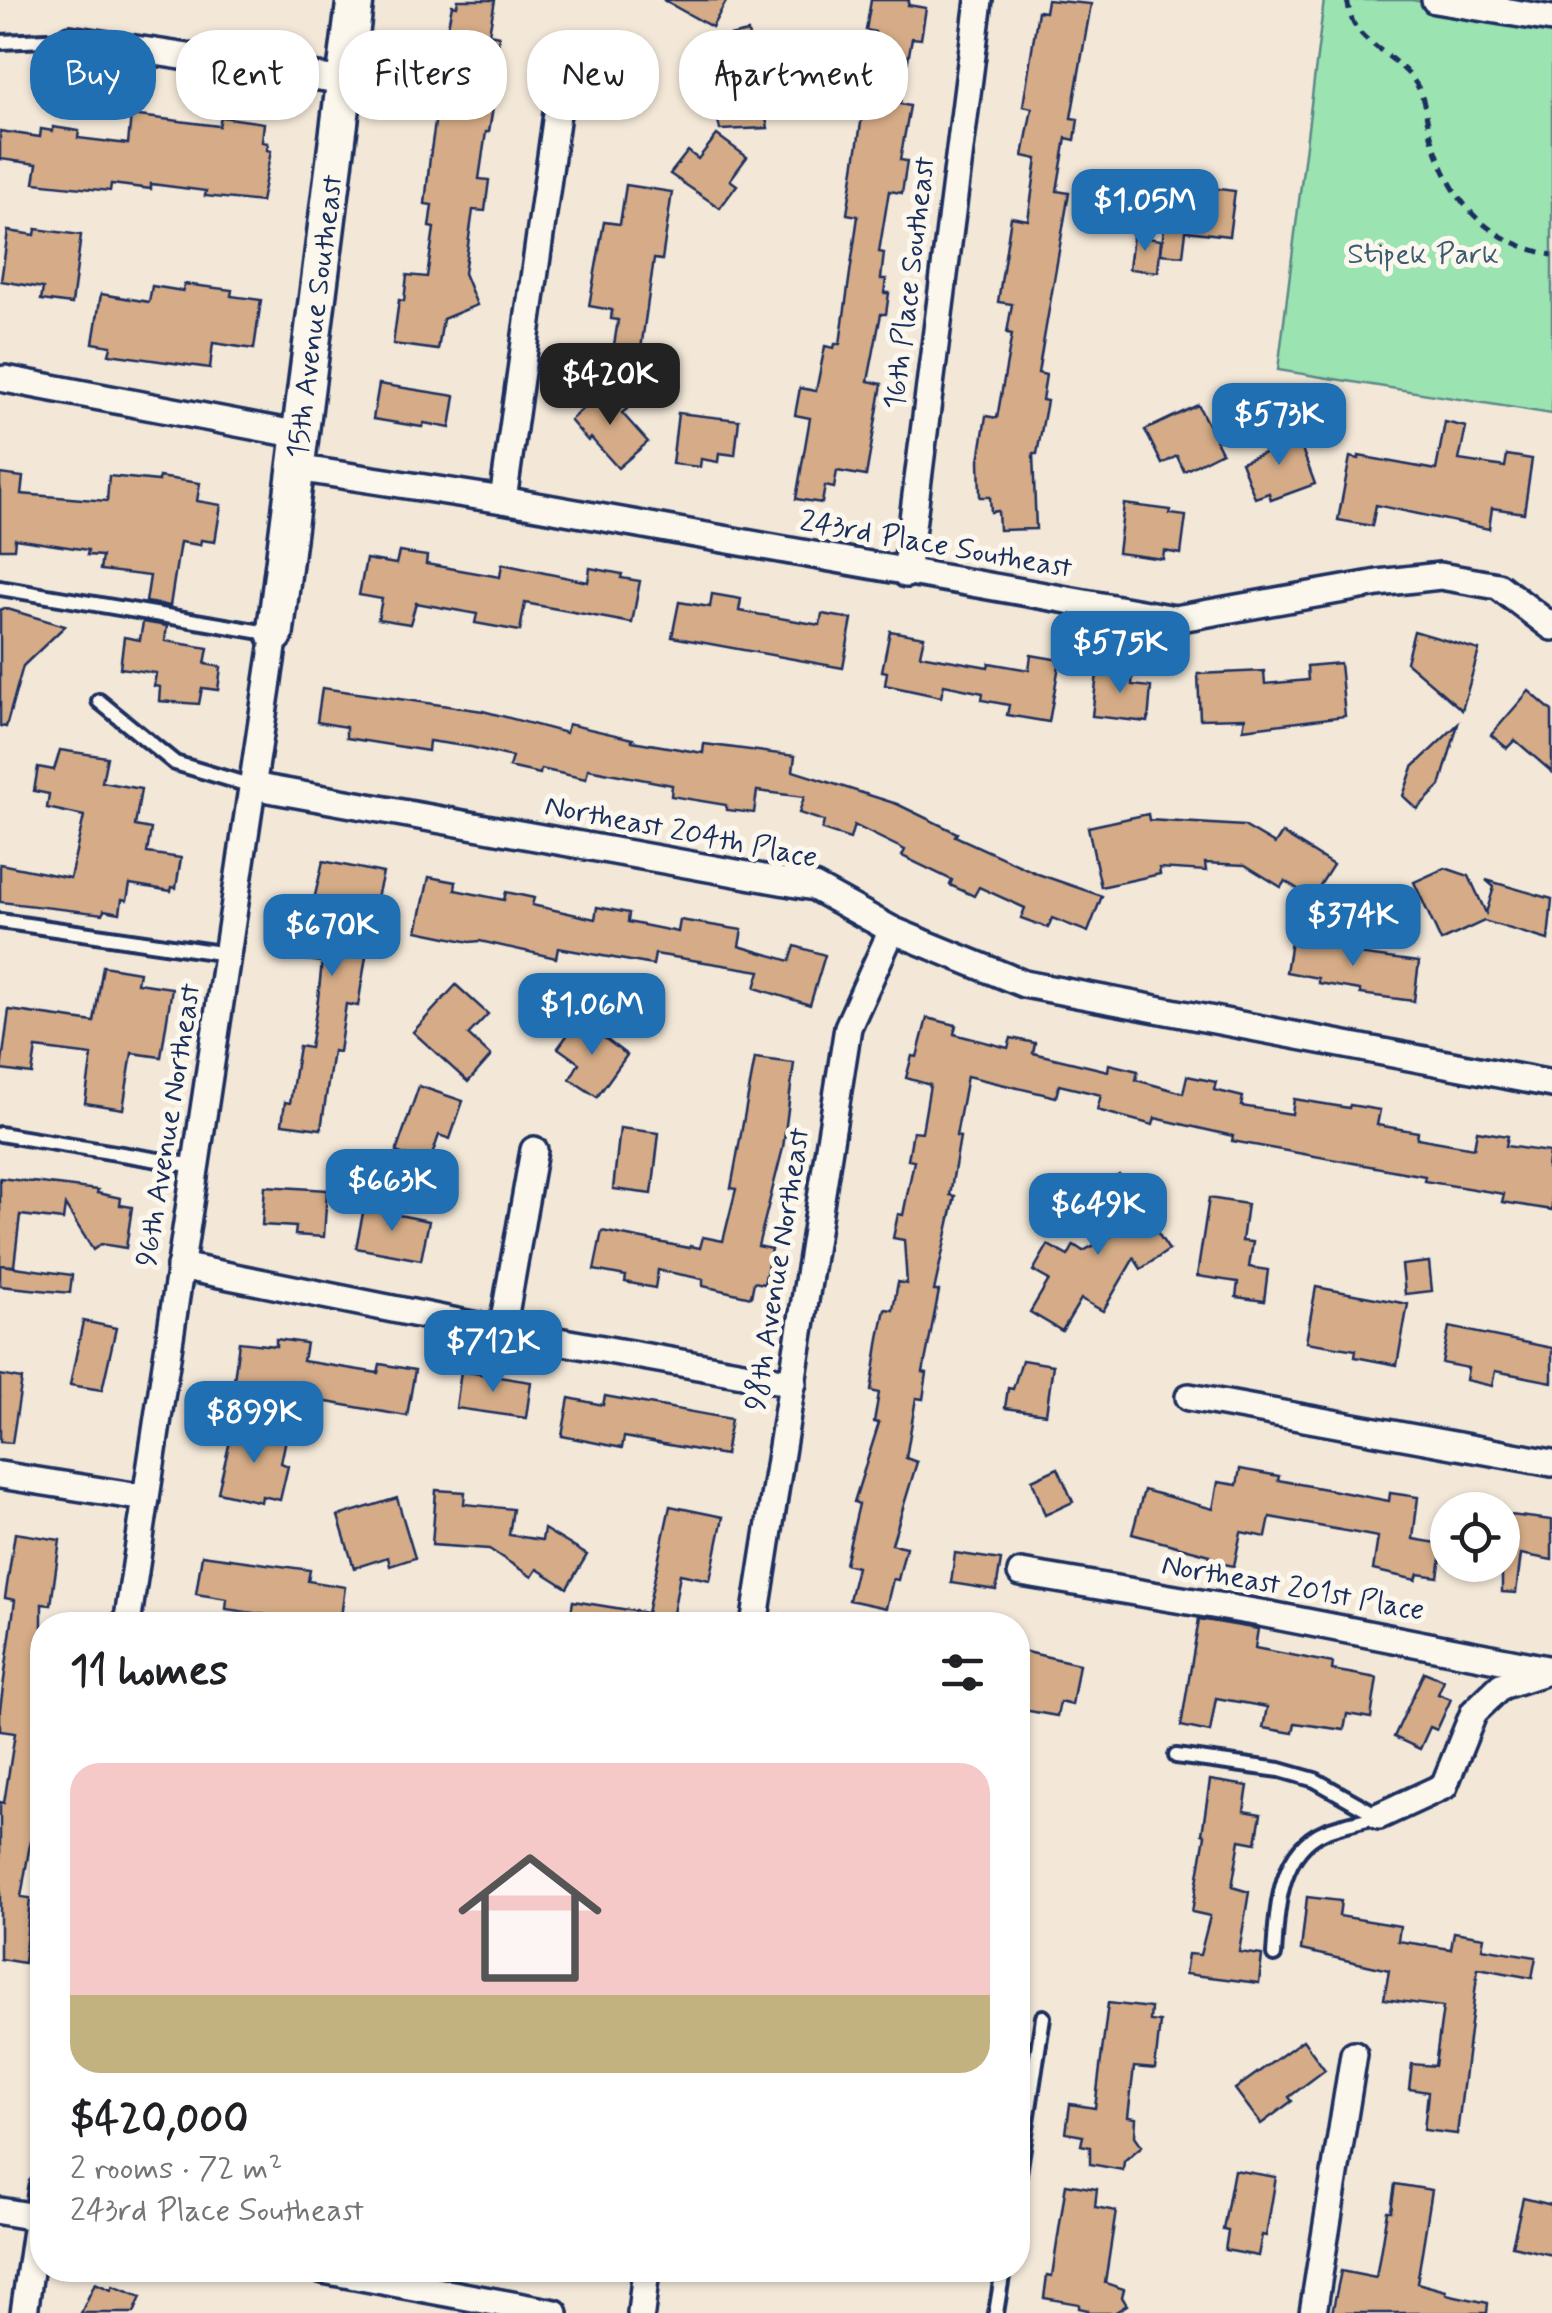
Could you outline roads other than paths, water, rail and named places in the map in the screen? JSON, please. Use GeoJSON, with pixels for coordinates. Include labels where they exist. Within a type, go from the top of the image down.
{"type":"FeatureCollection","features":[{"type":"Feature","properties":{"kind":"street","name":"15th Avenue Southeast"},"geometry":{"type":"LineString","coordinates":[[351,30],[355,0]]}},
{"type":"Feature","properties":{"kind":"street","name":"16th Place Southeast"},"geometry":{"type":"LineString","coordinates":[[906,574],[978,0]]}},
{"type":"Feature","properties":{"kind":"street"},"geometry":{"type":"LineString","coordinates":[[1435,0],[1552,18]]}},
{"type":"Feature","properties":{"kind":"street"},"geometry":{"type":"LineString","coordinates":[[156,52],[339,80]]}},
{"type":"Feature","properties":{"kind":"street","name":"15th Avenue Southeast"},"geometry":{"type":"LineString","coordinates":[[275,634],[339,120]]}},
{"type":"Feature","properties":{"kind":"street"},"geometry":{"type":"LineString","coordinates":[[503,500],[557,120]]}},
{"type":"Feature","properties":{"kind":"street","name":"243rd Place Southeast"},"geometry":{"type":"LineString","coordinates":[[5,379],[503,500],[1174,619],[1440,576],[1498,586],[1552,627]]}},
{"type":"Feature","properties":{"kind":"street","name":"96th Avenue Northeast"},"geometry":{"type":"LineString","coordinates":[[128,1612],[275,634]]}},
{"type":"Feature","properties":{"kind":"street","name":"Northeast 204th Place"},"geometry":{"type":"LineString","coordinates":[[252,786],[814,887],[892,930],[1024,984],[1552,1084]]}},
{"type":"Feature","properties":{"kind":"street","name":"98th Avenue Northeast"},"geometry":{"type":"LineString","coordinates":[[756,1612],[848,1027],[892,930]]}},
{"type":"Feature","properties":{"kind":"street"},"geometry":{"type":"LineString","coordinates":[[502,1331],[534,1150]]}},
{"type":"Feature","properties":{"kind":"street"},"geometry":{"type":"LineString","coordinates":[[180,1266],[502,1331],[793,1382]]}},
{"type":"Feature","properties":{"kind":"street"},"geometry":{"type":"LineString","coordinates":[[1190,1397],[1552,1463]]}},
{"type":"Feature","properties":{"kind":"street"},"geometry":{"type":"LineString","coordinates":[[0,1475],[146,1498]]}},
{"type":"Feature","properties":{"kind":"street","name":"Northeast 201st Place"},"geometry":{"type":"LineString","coordinates":[[1021,1574],[1260,1613],[1552,1670]]}},
{"type":"Feature","properties":{"kind":"street"},"geometry":{"type":"LineString","coordinates":[[1378,1816],[1444,1786],[1474,1712],[1502,1686],[1552,1670]]}},
{"type":"Feature","properties":{"kind":"street"},"geometry":{"type":"LineString","coordinates":[[1313,2313],[1354,2054]]}},
{"type":"Feature","properties":{"kind":"street"},"geometry":{"type":"LineString","coordinates":[[0,2211],[30,2216]]}},
{"type":"Feature","properties":{"kind":"street"},"geometry":{"type":"LineString","coordinates":[[24,2313],[30,2277]]}},
{"type":"Feature","properties":{"kind":"street"},"geometry":{"type":"LineString","coordinates":[[387,2282],[554,2313]]}},
{"type":"Feature","properties":{"kind":"street"},"geometry":{"type":"LineString","coordinates":[[641,2313],[645,2282]]}},
{"type":"Feature","properties":{"kind":"lane"},"geometry":{"type":"LineString","coordinates":[[0,42],[30,41]]}},
{"type":"Feature","properties":{"kind":"lane"},"geometry":{"type":"LineString","coordinates":[[0,588],[275,634]]}},
{"type":"Feature","properties":{"kind":"lane"},"geometry":{"type":"LineString","coordinates":[[99,701],[175,762],[252,786]]}},
{"type":"Feature","properties":{"kind":"lane"},"geometry":{"type":"LineString","coordinates":[[0,920],[227,954]]}},
{"type":"Feature","properties":{"kind":"lane"},"geometry":{"type":"LineString","coordinates":[[0,1134],[195,1166]]}},
{"type":"Feature","properties":{"kind":"lane"},"geometry":{"type":"LineString","coordinates":[[1176,1756],[1280,1770],[1315,1780],[1378,1816]]}},
{"type":"Feature","properties":{"kind":"lane"},"geometry":{"type":"LineString","coordinates":[[1274,1955],[1282,1884],[1302,1846],[1324,1831],[1378,1816]]}},
{"type":"Feature","properties":{"kind":"lane"},"geometry":{"type":"LineString","coordinates":[[1030,2102],[1043,2017]]}},
{"type":"Feature","properties":{"kind":"lane"},"geometry":{"type":"LineString","coordinates":[[996,2313],[1001,2282]]}},
{"type":"Feature","properties":{"kind":"park label","name":"Stipek Park"},"geometry":{"type":"Point","coordinates":[1423,254]}}]}
